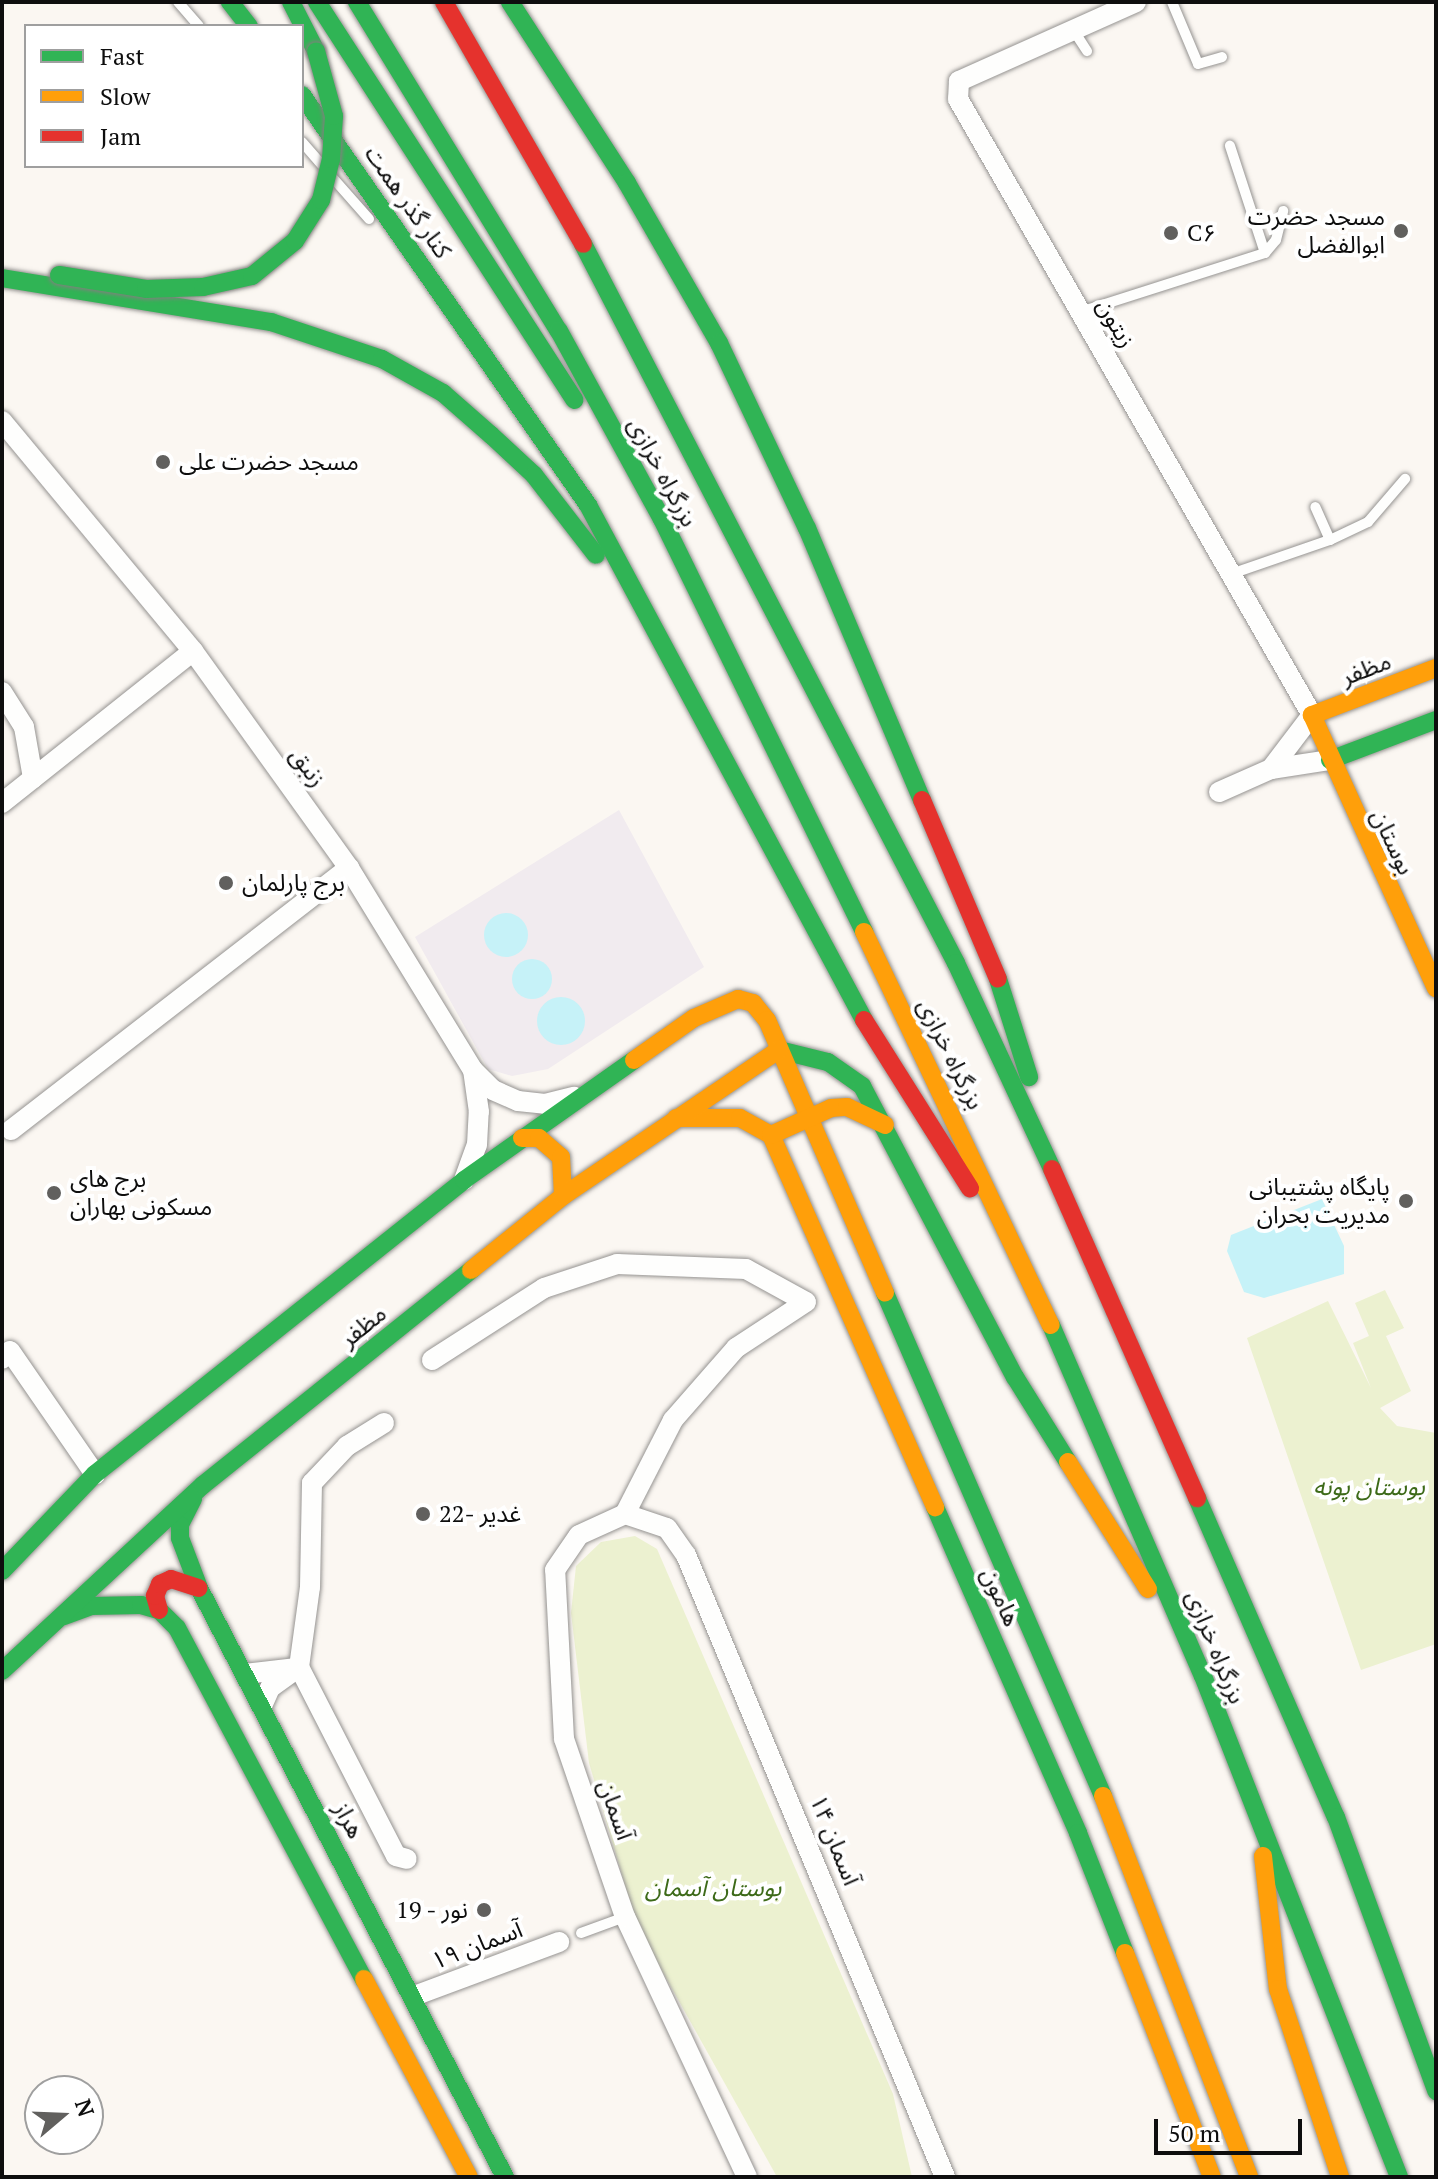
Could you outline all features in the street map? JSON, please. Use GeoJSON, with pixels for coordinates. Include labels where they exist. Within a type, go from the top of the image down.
{"type":"FeatureCollection","features":[{"type":"Feature","properties":{"kind":"main road"},"geometry":{"type":"LineString","coordinates":[[230,2],[247,24]]}},
{"type":"Feature","properties":{"kind":"main road"},"geometry":{"type":"LineString","coordinates":[[291,2],[302,24]]}},
{"type":"Feature","properties":{"kind":"main road"},"geometry":{"type":"LineString","coordinates":[[317,2],[570,395],[662,519]]}},
{"type":"Feature","properties":{"kind":"main road","name":"بزرگراه خرازی"},"geometry":{"type":"LineString","coordinates":[[357,2],[559,331],[662,519],[1034,1284],[1203,1676],[1399,2177]]}},
{"type":"Feature","properties":{"kind":"main road","name":"بزرگراه خرازی"},"geometry":{"type":"LineString","coordinates":[[444,2],[622,312],[784,620],[956,963],[1070,1207],[1336,1817],[1436,2091]]}},
{"type":"Feature","properties":{"kind":"main road"},"geometry":{"type":"LineString","coordinates":[[510,2],[627,183],[719,343],[800,514],[874,695],[987,945],[1070,1207]]}},
{"type":"Feature","properties":{"kind":"main road"},"geometry":{"type":"LineString","coordinates":[[2,258],[59,275],[146,289],[203,287],[252,276],[295,241],[321,200],[331,159],[334,116],[316,51],[304,27]]}},
{"type":"Feature","properties":{"kind":"main road","name":"کنار گذر همت"},"geometry":{"type":"LineString","coordinates":[[304,98],[475,338],[588,505],[711,730]]}},
{"type":"Feature","properties":{"kind":"main road"},"geometry":{"type":"LineString","coordinates":[[2,278],[271,322],[382,359],[443,393],[534,475],[583,536],[711,730],[800,907],[903,1089],[1034,1284]]}},
{"type":"Feature","properties":{"kind":"main road","name":"مظفر"},"geometry":{"type":"LineString","coordinates":[[1312,715],[1436,668]]}},
{"type":"Feature","properties":{"kind":"main road"},"geometry":{"type":"LineString","coordinates":[[1375,723],[1371,701],[1384,688]]}},
{"type":"Feature","properties":{"kind":"main road","name":"زیتون"},"geometry":{"type":"LineString","coordinates":[[1312,715],[1330,760]]}},
{"type":"Feature","properties":{"kind":"main road"},"geometry":{"type":"LineString","coordinates":[[1330,760],[1375,723],[1436,720]]}},
{"type":"Feature","properties":{"kind":"main road","name":"بوستان"},"geometry":{"type":"LineString","coordinates":[[1330,760],[1436,988]]}},
{"type":"Feature","properties":{"kind":"main road","name":"هامون"},"geometry":{"type":"LineString","coordinates":[[579,1095],[694,1018],[738,999],[753,1003],[779,1050],[1133,1869],[1249,2177]]}},
{"type":"Feature","properties":{"kind":"main road"},"geometry":{"type":"LineString","coordinates":[[779,1050],[847,1071],[885,1125],[1015,1377],[1203,1676]]}},
{"type":"Feature","properties":{"kind":"main road","name":"مظفر"},"geometry":{"type":"LineString","coordinates":[[2,1671],[46,1626],[203,1485],[563,1196],[779,1050]]}},
{"type":"Feature","properties":{"kind":"main road"},"geometry":{"type":"LineString","coordinates":[[2,1571],[95,1474],[464,1180],[579,1095]]}},
{"type":"Feature","properties":{"kind":"main road"},"geometry":{"type":"LineString","coordinates":[[676,1118],[709,1114],[740,1118],[771,1135],[847,1107],[885,1125]]}},
{"type":"Feature","properties":{"kind":"main road","name":"هامون"},"geometry":{"type":"LineString","coordinates":[[771,1135],[1098,1881],[1212,2177]]}},
{"type":"Feature","properties":{"kind":"main road"},"geometry":{"type":"LineString","coordinates":[[522,1138],[539,1138],[561,1157],[563,1196]]}},
{"type":"Feature","properties":{"kind":"main road","name":"هراز"},"geometry":{"type":"LineString","coordinates":[[203,1485],[180,1525],[186,1560],[505,2177]]}},
{"type":"Feature","properties":{"kind":"main road"},"geometry":{"type":"LineString","coordinates":[[199,1588],[171,1579],[160,1584],[155,1596],[159,1610],[177,1628],[469,2177]]}},
{"type":"Feature","properties":{"kind":"main road"},"geometry":{"type":"LineString","coordinates":[[46,1626],[91,1606],[159,1610]]}},
{"type":"Feature","properties":{"kind":"main road"},"geometry":{"type":"LineString","coordinates":[[1259,1816],[1278,1989],[1340,2177]]}},
{"type":"Feature","properties":{"kind":"main road"},"geometry":{"type":"LineString","coordinates":[[1098,1881],[1133,1869]]}},
{"type":"Feature","properties":{"kind":"street","name":"زیتون"},"geometry":{"type":"LineString","coordinates":[[1136,2],[959,81],[956,89],[1080,312],[1312,715]]}},
{"type":"Feature","properties":{"kind":"street","name":"زنبق"},"geometry":{"type":"LineString","coordinates":[[2,421],[193,651],[349,868],[473,1070],[493,1090],[518,1101],[545,1104],[579,1095]]}},
{"type":"Feature","properties":{"kind":"street"},"geometry":{"type":"LineString","coordinates":[[2,803],[193,651]]}},
{"type":"Feature","properties":{"kind":"street"},"geometry":{"type":"LineString","coordinates":[[2,692],[24,727],[33,778]]}},
{"type":"Feature","properties":{"kind":"street"},"geometry":{"type":"LineString","coordinates":[[1271,769],[1312,715]]}},
{"type":"Feature","properties":{"kind":"street"},"geometry":{"type":"LineString","coordinates":[[1219,792],[1271,769],[1330,760]]}},
{"type":"Feature","properties":{"kind":"street"},"geometry":{"type":"LineString","coordinates":[[11,1130],[349,868]]}},
{"type":"Feature","properties":{"kind":"street"},"geometry":{"type":"LineString","coordinates":[[464,1180],[477,1145],[479,1112],[473,1070]]}},
{"type":"Feature","properties":{"kind":"street"},"geometry":{"type":"LineString","coordinates":[[432,1360],[544,1288],[617,1264],[746,1269],[806,1302],[736,1348],[673,1420],[625,1514]]}},
{"type":"Feature","properties":{"kind":"street"},"geometry":{"type":"LineString","coordinates":[[5,1349],[95,1474]]}},
{"type":"Feature","properties":{"kind":"street"},"geometry":{"type":"LineString","coordinates":[[384,1423],[347,1446],[312,1483],[310,1587],[299,1667],[396,1856],[407,1859]]}},
{"type":"Feature","properties":{"kind":"street","name":"آسمان ۱۴"},"geometry":{"type":"LineString","coordinates":[[625,1514],[667,1528],[686,1555],[945,2177]]}},
{"type":"Feature","properties":{"kind":"street","name":"آسمان"},"geometry":{"type":"LineString","coordinates":[[625,1514],[579,1535],[555,1570],[564,1739],[625,1917],[747,2177]]}},
{"type":"Feature","properties":{"kind":"street"},"geometry":{"type":"LineString","coordinates":[[245,1674],[299,1667]]}},
{"type":"Feature","properties":{"kind":"street"},"geometry":{"type":"LineString","coordinates":[[262,1706],[270,1688],[299,1667]]}},
{"type":"Feature","properties":{"kind":"street","name":"آسمان ۱۹"},"geometry":{"type":"LineString","coordinates":[[414,1996],[559,1942]]}},
{"type":"Feature","properties":{"kind":"lane"},"geometry":{"type":"LineString","coordinates":[[178,2],[197,24]]}},
{"type":"Feature","properties":{"kind":"lane"},"geometry":{"type":"LineString","coordinates":[[1172,2],[1198,64],[1222,57]]}},
{"type":"Feature","properties":{"kind":"lane"},"geometry":{"type":"LineString","coordinates":[[1074,31],[1087,51]]}},
{"type":"Feature","properties":{"kind":"lane"},"geometry":{"type":"LineString","coordinates":[[304,144],[475,338]]}},
{"type":"Feature","properties":{"kind":"lane"},"geometry":{"type":"LineString","coordinates":[[1230,146],[1265,253]]}},
{"type":"Feature","properties":{"kind":"lane"},"geometry":{"type":"LineString","coordinates":[[1080,312],[1265,253],[1276,240],[1283,211]]}},
{"type":"Feature","properties":{"kind":"lane"},"geometry":{"type":"LineString","coordinates":[[1231,574],[1330,540],[1368,522],[1405,479]]}},
{"type":"Feature","properties":{"kind":"lane"},"geometry":{"type":"LineString","coordinates":[[1315,507],[1330,540]]}},
{"type":"Feature","properties":{"kind":"lane"},"geometry":{"type":"LineString","coordinates":[[581,1933],[625,1917]]}},
{"type":"Feature","properties":{"kind":"shaded area"},"geometry":{"type":"Polygon","coordinates":[[[619,810],[704,967],[548,1069],[512,1076],[488,1069],[415,937],[619,810]]]}},
{"type":"Feature","properties":{"kind":"green space","name":"بوستان پونه"},"geometry":{"type":"Polygon","coordinates":[[[1385,1290],[1404,1328],[1386,1336],[1411,1391],[1380,1408],[1397,1426],[1436,1433],[1436,1644],[1361,1670],[1247,1338],[1328,1301],[1371,1388],[1353,1343],[1369,1336],[1355,1303],[1385,1290]]]}},
{"type":"Feature","properties":{"kind":"green space","name":"بوستان آسمان"},"geometry":{"type":"Polygon","coordinates":[[[635,1536],[657,1549],[893,2094],[912,2177],[777,2177],[637,1926],[589,1763],[571,1613],[576,1566],[601,1542],[635,1536]]]}},
{"type":"Feature","properties":{"kind":"water"},"geometry":{"type":"Polygon","coordinates":[[[506,913],[521,920],[528,935],[521,950],[506,957],[491,950],[484,935],[491,920],[506,913]]]}},
{"type":"Feature","properties":{"kind":"water"},"geometry":{"type":"Polygon","coordinates":[[[532,959],[546,965],[552,979],[546,993],[532,999],[518,993],[512,979],[518,965],[532,959]]]}},
{"type":"Feature","properties":{"kind":"water"},"geometry":{"type":"Polygon","coordinates":[[[561,997],[578,1004],[585,1021],[578,1038],[561,1045],[544,1038],[537,1021],[544,1004],[561,997]]]}},
{"type":"Feature","properties":{"kind":"water"},"geometry":{"type":"Polygon","coordinates":[[[1322,1199],[1344,1246],[1344,1274],[1264,1298],[1244,1292],[1227,1251],[1231,1235],[1322,1199]]]}},
{"type":"Feature","properties":{"kind":"traffic: fast"},"geometry":{"type":"LineString","coordinates":[[230,2],[247,24]]}},
{"type":"Feature","properties":{"kind":"traffic: fast"},"geometry":{"type":"LineString","coordinates":[[291,2],[302,24]]}},
{"type":"Feature","properties":{"kind":"traffic: fast"},"geometry":{"type":"LineString","coordinates":[[317,2],[574,400]]}},
{"type":"Feature","properties":{"kind":"traffic: fast"},"geometry":{"type":"LineString","coordinates":[[357,2],[559,331],[662,519],[864,932]]}},
{"type":"Feature","properties":{"kind":"traffic: fast"},"geometry":{"type":"LineString","coordinates":[[510,2],[627,183],[719,343],[807,528],[922,800]]}},
{"type":"Feature","properties":{"kind":"traffic: fast"},"geometry":{"type":"LineString","coordinates":[[304,27],[316,51]]}},
{"type":"Feature","properties":{"kind":"traffic: fast"},"geometry":{"type":"LineString","coordinates":[[59,275],[146,289],[203,287],[252,276],[295,241],[321,200],[331,159],[334,116],[316,51]]}},
{"type":"Feature","properties":{"kind":"traffic: fast"},"geometry":{"type":"LineString","coordinates":[[304,98],[588,505],[864,1020]]}},
{"type":"Feature","properties":{"kind":"traffic: fast"},"geometry":{"type":"LineString","coordinates":[[583,244],[956,963],[1052,1169]]}},
{"type":"Feature","properties":{"kind":"traffic: fast"},"geometry":{"type":"LineString","coordinates":[[2,278],[271,322],[382,359],[443,393],[491,435],[534,475],[596,555]]}},
{"type":"Feature","properties":{"kind":"traffic: fast"},"geometry":{"type":"LineString","coordinates":[[1330,760],[1436,720]]}},
{"type":"Feature","properties":{"kind":"traffic: fast"},"geometry":{"type":"LineString","coordinates":[[998,979],[1029,1077]]}},
{"type":"Feature","properties":{"kind":"traffic: fast"},"geometry":{"type":"LineString","coordinates":[[779,1050],[828,1062],[862,1086],[1015,1377],[1068,1462]]}},
{"type":"Feature","properties":{"kind":"traffic: fast"},"geometry":{"type":"LineString","coordinates":[[2,1571],[95,1474],[464,1180],[634,1060]]}},
{"type":"Feature","properties":{"kind":"traffic: fast"},"geometry":{"type":"LineString","coordinates":[[2,1671],[203,1485],[471,1270]]}},
{"type":"Feature","properties":{"kind":"traffic: fast"},"geometry":{"type":"LineString","coordinates":[[885,1293],[1103,1796]]}},
{"type":"Feature","properties":{"kind":"traffic: fast"},"geometry":{"type":"LineString","coordinates":[[1051,1325],[1203,1676],[1399,2177]]}},
{"type":"Feature","properties":{"kind":"traffic: fast"},"geometry":{"type":"LineString","coordinates":[[1197,1498],[1336,1817],[1436,2091]]}},
{"type":"Feature","properties":{"kind":"traffic: fast"},"geometry":{"type":"LineString","coordinates":[[193,1499],[180,1525],[180,1538],[199,1588],[505,2177]]}},
{"type":"Feature","properties":{"kind":"traffic: fast"},"geometry":{"type":"LineString","coordinates":[[935,1507],[1078,1833],[1125,1953]]}},
{"type":"Feature","properties":{"kind":"traffic: fast"},"geometry":{"type":"LineString","coordinates":[[64,1616],[91,1606],[141,1605],[159,1610],[177,1628],[364,1979]]}},
{"type":"Feature","properties":{"kind":"traffic: slow"},"geometry":{"type":"LineString","coordinates":[[1436,668],[1312,715],[1436,988]]}},
{"type":"Feature","properties":{"kind":"traffic: slow"},"geometry":{"type":"LineString","coordinates":[[864,932],[1051,1325]]}},
{"type":"Feature","properties":{"kind":"traffic: slow"},"geometry":{"type":"LineString","coordinates":[[634,1060],[694,1018],[738,999],[753,1003],[767,1020],[885,1293]]}},
{"type":"Feature","properties":{"kind":"traffic: slow"},"geometry":{"type":"LineString","coordinates":[[471,1270],[563,1196],[779,1050]]}},
{"type":"Feature","properties":{"kind":"traffic: slow"},"geometry":{"type":"LineString","coordinates":[[771,1135],[831,1108],[847,1107],[885,1125]]}},
{"type":"Feature","properties":{"kind":"traffic: slow"},"geometry":{"type":"LineString","coordinates":[[676,1118],[740,1118],[771,1135],[935,1507]]}},
{"type":"Feature","properties":{"kind":"traffic: slow"},"geometry":{"type":"LineString","coordinates":[[522,1138],[539,1138],[561,1157],[563,1196]]}},
{"type":"Feature","properties":{"kind":"traffic: slow"},"geometry":{"type":"LineString","coordinates":[[1068,1462],[1148,1589]]}},
{"type":"Feature","properties":{"kind":"traffic: slow"},"geometry":{"type":"LineString","coordinates":[[1103,1796],[1249,2177]]}},
{"type":"Feature","properties":{"kind":"traffic: slow"},"geometry":{"type":"LineString","coordinates":[[1263,1856],[1278,1989],[1340,2177]]}},
{"type":"Feature","properties":{"kind":"traffic: slow"},"geometry":{"type":"LineString","coordinates":[[1125,1953],[1212,2177]]}},
{"type":"Feature","properties":{"kind":"traffic: slow"},"geometry":{"type":"LineString","coordinates":[[364,1979],[469,2177]]}},
{"type":"Feature","properties":{"kind":"traffic: jam"},"geometry":{"type":"LineString","coordinates":[[444,2],[583,244]]}},
{"type":"Feature","properties":{"kind":"traffic: jam"},"geometry":{"type":"LineString","coordinates":[[922,800],[998,979]]}},
{"type":"Feature","properties":{"kind":"traffic: jam"},"geometry":{"type":"LineString","coordinates":[[864,1020],[970,1188]]}},
{"type":"Feature","properties":{"kind":"traffic: jam"},"geometry":{"type":"LineString","coordinates":[[1052,1169],[1197,1498]]}},
{"type":"Feature","properties":{"kind":"traffic: jam"},"geometry":{"type":"LineString","coordinates":[[159,1610],[155,1596],[160,1584],[171,1579],[199,1588]]}},
{"type":"Feature","properties":{"kind":"place","name":"مسجد حضرت ابوالفضل"},"geometry":{"type":"Point","coordinates":[1401,231]}},
{"type":"Feature","properties":{"kind":"place","name":"C۶"},"geometry":{"type":"Point","coordinates":[1171,233]}},
{"type":"Feature","properties":{"kind":"place","name":"مسجد حضرت علی"},"geometry":{"type":"Point","coordinates":[163,462]}},
{"type":"Feature","properties":{"kind":"place","name":"برج پارلمان"},"geometry":{"type":"Point","coordinates":[226,883]}},
{"type":"Feature","properties":{"kind":"place","name":"برج های مسکونی بهاران"},"geometry":{"type":"Point","coordinates":[54,1193]}},
{"type":"Feature","properties":{"kind":"place","name":"پایگاه پشتیبانی مدیریت بحران"},"geometry":{"type":"Point","coordinates":[1406,1201]}},
{"type":"Feature","properties":{"kind":"place","name":"22- غدیر"},"geometry":{"type":"Point","coordinates":[423,1514]}},
{"type":"Feature","properties":{"kind":"place","name":"19 - نور"},"geometry":{"type":"Point","coordinates":[484,1910]}}]}
